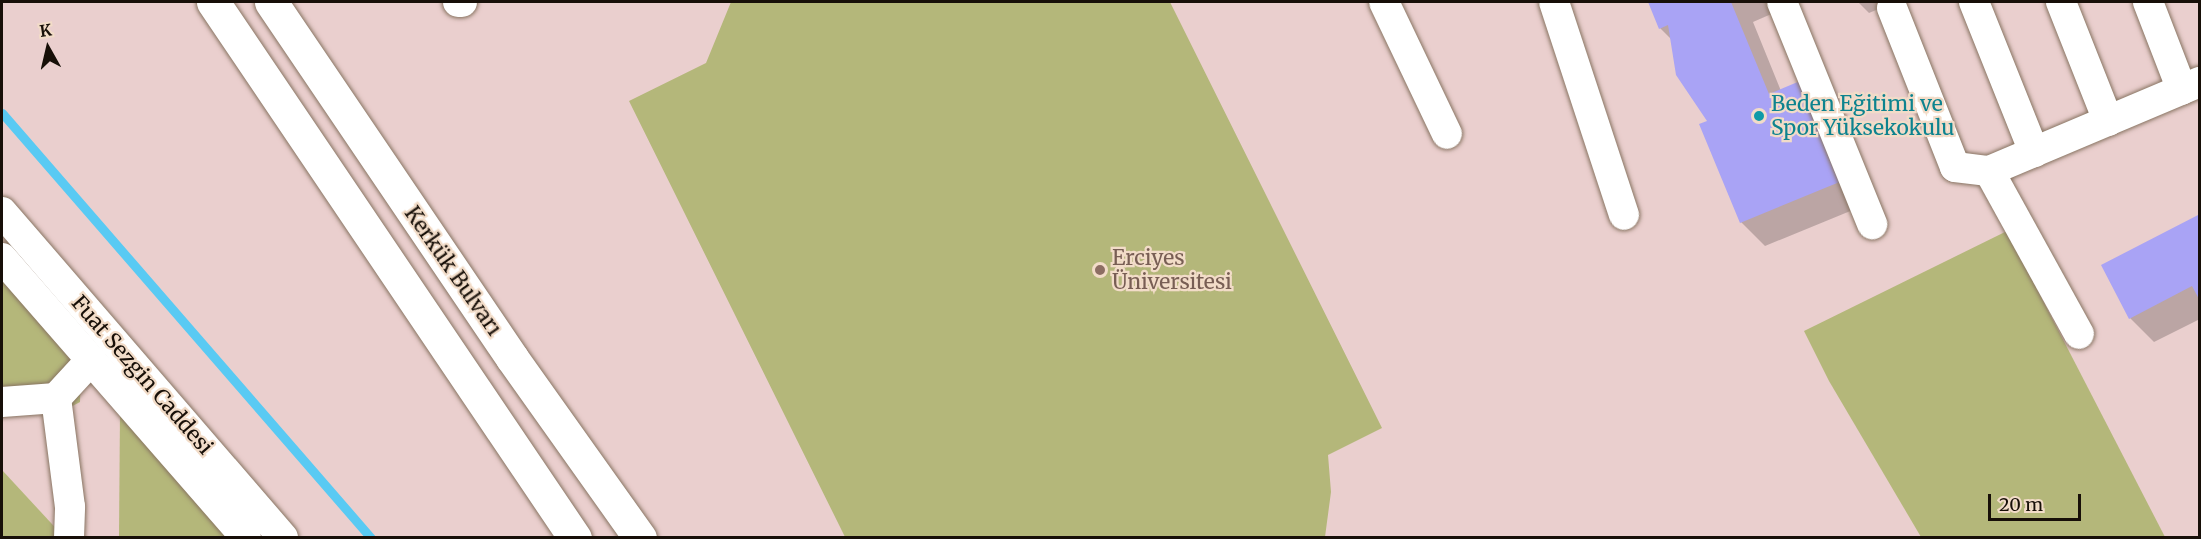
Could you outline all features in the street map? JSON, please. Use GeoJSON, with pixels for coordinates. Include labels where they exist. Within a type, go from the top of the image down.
{"type":"FeatureCollection","features":[{"type":"Feature","properties":{"kind":"main road"},"geometry":{"type":"LineString","coordinates":[[213,2],[575,537]]}},
{"type":"Feature","properties":{"kind":"main road","name":"Kerkük Bulvarı"},"geometry":{"type":"LineString","coordinates":[[271,2],[446,262],[640,537]]}},
{"type":"Feature","properties":{"kind":"street"},"geometry":{"type":"LineString","coordinates":[[1384,2],[1447,134]]}},
{"type":"Feature","properties":{"kind":"street"},"geometry":{"type":"LineString","coordinates":[[1554,2],[1624,215]]}},
{"type":"Feature","properties":{"kind":"street"},"geometry":{"type":"LineString","coordinates":[[1782,2],[1872,224]]}},
{"type":"Feature","properties":{"kind":"street"},"geometry":{"type":"LineString","coordinates":[[1974,2],[2034,152]]}},
{"type":"Feature","properties":{"kind":"street"},"geometry":{"type":"LineString","coordinates":[[2061,2],[2108,121]]}},
{"type":"Feature","properties":{"kind":"street"},"geometry":{"type":"LineString","coordinates":[[1892,8],[1955,167],[1989,171],[2191,86],[2148,2]]}},
{"type":"Feature","properties":{"kind":"street"},"geometry":{"type":"LineString","coordinates":[[1989,171],[2079,334]]}},
{"type":"Feature","properties":{"kind":"street","name":"Fuat Sezgin Caddesi"},"geometry":{"type":"LineString","coordinates":[[2,212],[283,537]]}},
{"type":"Feature","properties":{"kind":"street","name":"Fuat Sezgin Caddesi"},"geometry":{"type":"LineString","coordinates":[[2,258],[246,537]]}},
{"type":"Feature","properties":{"kind":"street"},"geometry":{"type":"LineString","coordinates":[[2,402],[56,398],[92,360]]}},
{"type":"Feature","properties":{"kind":"street"},"geometry":{"type":"LineString","coordinates":[[56,398],[70,507],[69,537]]}},
{"type":"Feature","properties":{"kind":"shaded area","name":"Erciyes Üniversitesi"},"geometry":{"type":"Polygon","coordinates":[[[2,2],[2199,2],[2199,537],[2,537],[2,2]]]}},
{"type":"Feature","properties":{"kind":"green space"},"geometry":{"type":"Polygon","coordinates":[[[731,2],[1170,2],[1382,428],[1328,455],[1331,492],[1325,537],[845,537],[629,101],[706,63],[731,2]]]}},
{"type":"Feature","properties":{"kind":"green space"},"geometry":{"type":"Polygon","coordinates":[[[2007,231],[2165,537],[1921,537],[1829,381],[1804,331],[2007,231]]]}},
{"type":"Feature","properties":{"kind":"green space"},"geometry":{"type":"Polygon","coordinates":[[[2,278],[81,367],[80,402],[59,413],[2,409],[2,278]]]}},
{"type":"Feature","properties":{"kind":"green space"},"geometry":{"type":"Polygon","coordinates":[[[120,412],[227,537],[119,537],[120,412]]]}},
{"type":"Feature","properties":{"kind":"green space"},"geometry":{"type":"Polygon","coordinates":[[[2,470],[64,537],[2,537],[2,470]]]}},
{"type":"Feature","properties":{"kind":"building","name":"Beden Eğitimi ve Spor Yüksekokulu"},"geometry":{"type":"Polygon","coordinates":[[[1648,2],[1731,2],[1769,94],[1800,81],[1842,181],[1740,223],[1699,124],[1707,121],[1676,75],[1668,25],[1659,29],[1648,2]]]}},
{"type":"Feature","properties":{"kind":"building"},"geometry":{"type":"Polygon","coordinates":[[[2200,214],[2200,301],[2192,286],[2129,319],[2101,265],[2200,214]]]}},
{"type":"Feature","properties":{"kind":"waterway"},"geometry":{"type":"LineString","coordinates":[[2,113],[371,538]]}},
{"type":"Feature","properties":{"kind":"place","name":"Beden Eğitimi ve Spor Yüksekokulu"},"geometry":{"type":"Point","coordinates":[1759,116]}},
{"type":"Feature","properties":{"kind":"place","name":"Erciyes Üniversitesi"},"geometry":{"type":"Point","coordinates":[1100,270]}}]}
